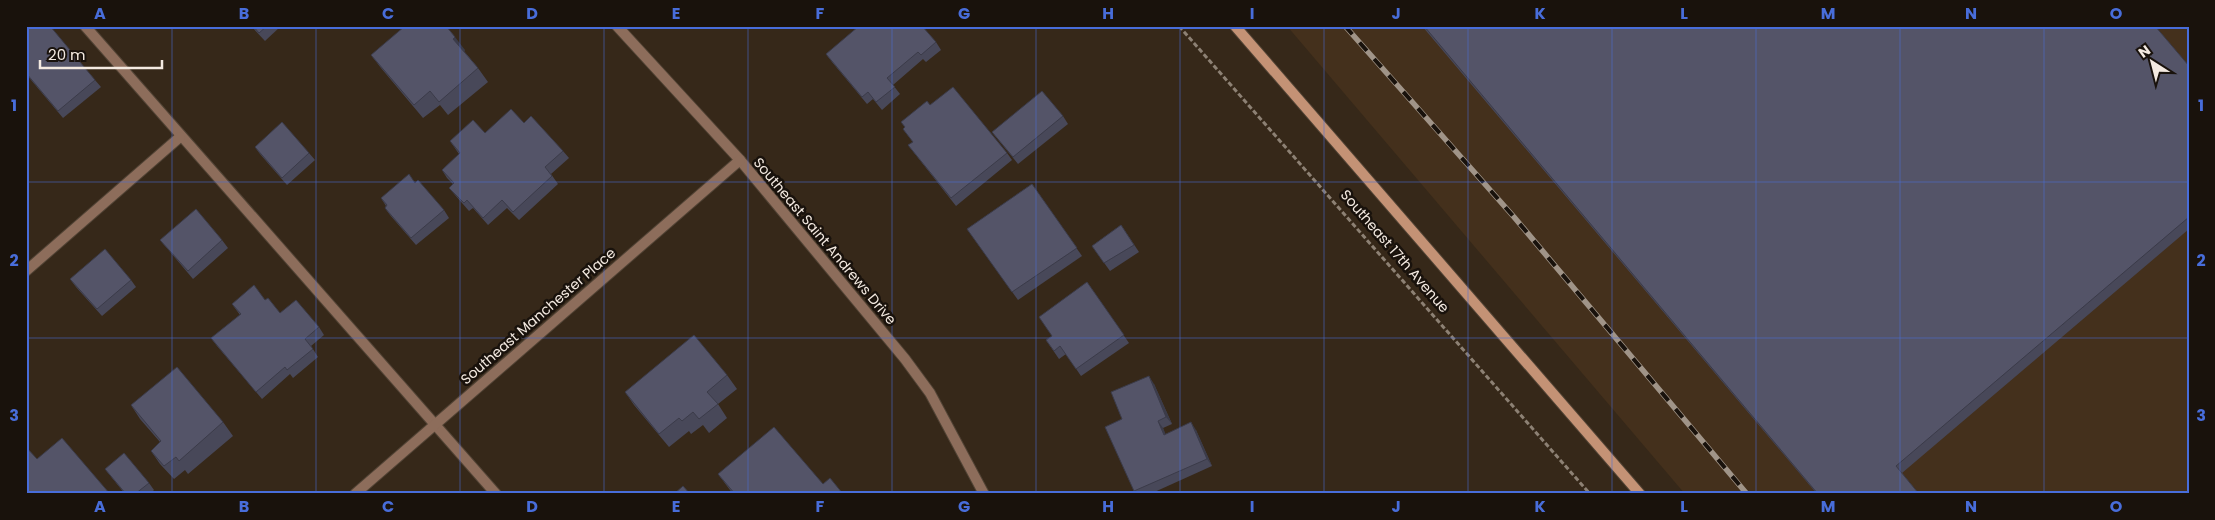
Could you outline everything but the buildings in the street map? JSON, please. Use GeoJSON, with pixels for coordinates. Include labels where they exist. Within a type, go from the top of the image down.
{"type":"FeatureCollection","features":[{"type":"Feature","properties":{"kind":"main road","name":"Southeast 17th Avenue"},"geometry":{"type":"LineString","coordinates":[[1235,26],[1640,494]]}},
{"type":"Feature","properties":{"kind":"street"},"geometry":{"type":"LineString","coordinates":[[85,26],[180,137],[436,423],[496,494]]}},
{"type":"Feature","properties":{"kind":"street","name":"Southeast Saint Andrews Drive"},"geometry":{"type":"LineString","coordinates":[[616,26],[740,160],[905,358],[930,393],[984,494]]}},
{"type":"Feature","properties":{"kind":"street"},"geometry":{"type":"LineString","coordinates":[[26,271],[180,137]]}},
{"type":"Feature","properties":{"kind":"street","name":"Southeast Manchester Place"},"geometry":{"type":"LineString","coordinates":[[355,494],[740,160]]}},
{"type":"Feature","properties":{"kind":"path","name":"Southeast 17th Avenue"},"geometry":{"type":"LineString","coordinates":[[1179,26],[1590,494]]}},
{"type":"Feature","properties":{"kind":"shaded area"},"geometry":{"type":"Polygon","coordinates":[[[1287,26],[2189,26],[2189,494],[1685,494],[1287,26]]]}},
{"type":"Feature","properties":{"kind":"railway"},"geometry":{"type":"LineString","coordinates":[[1345,26],[1514,217],[1747,494]]}}]}
